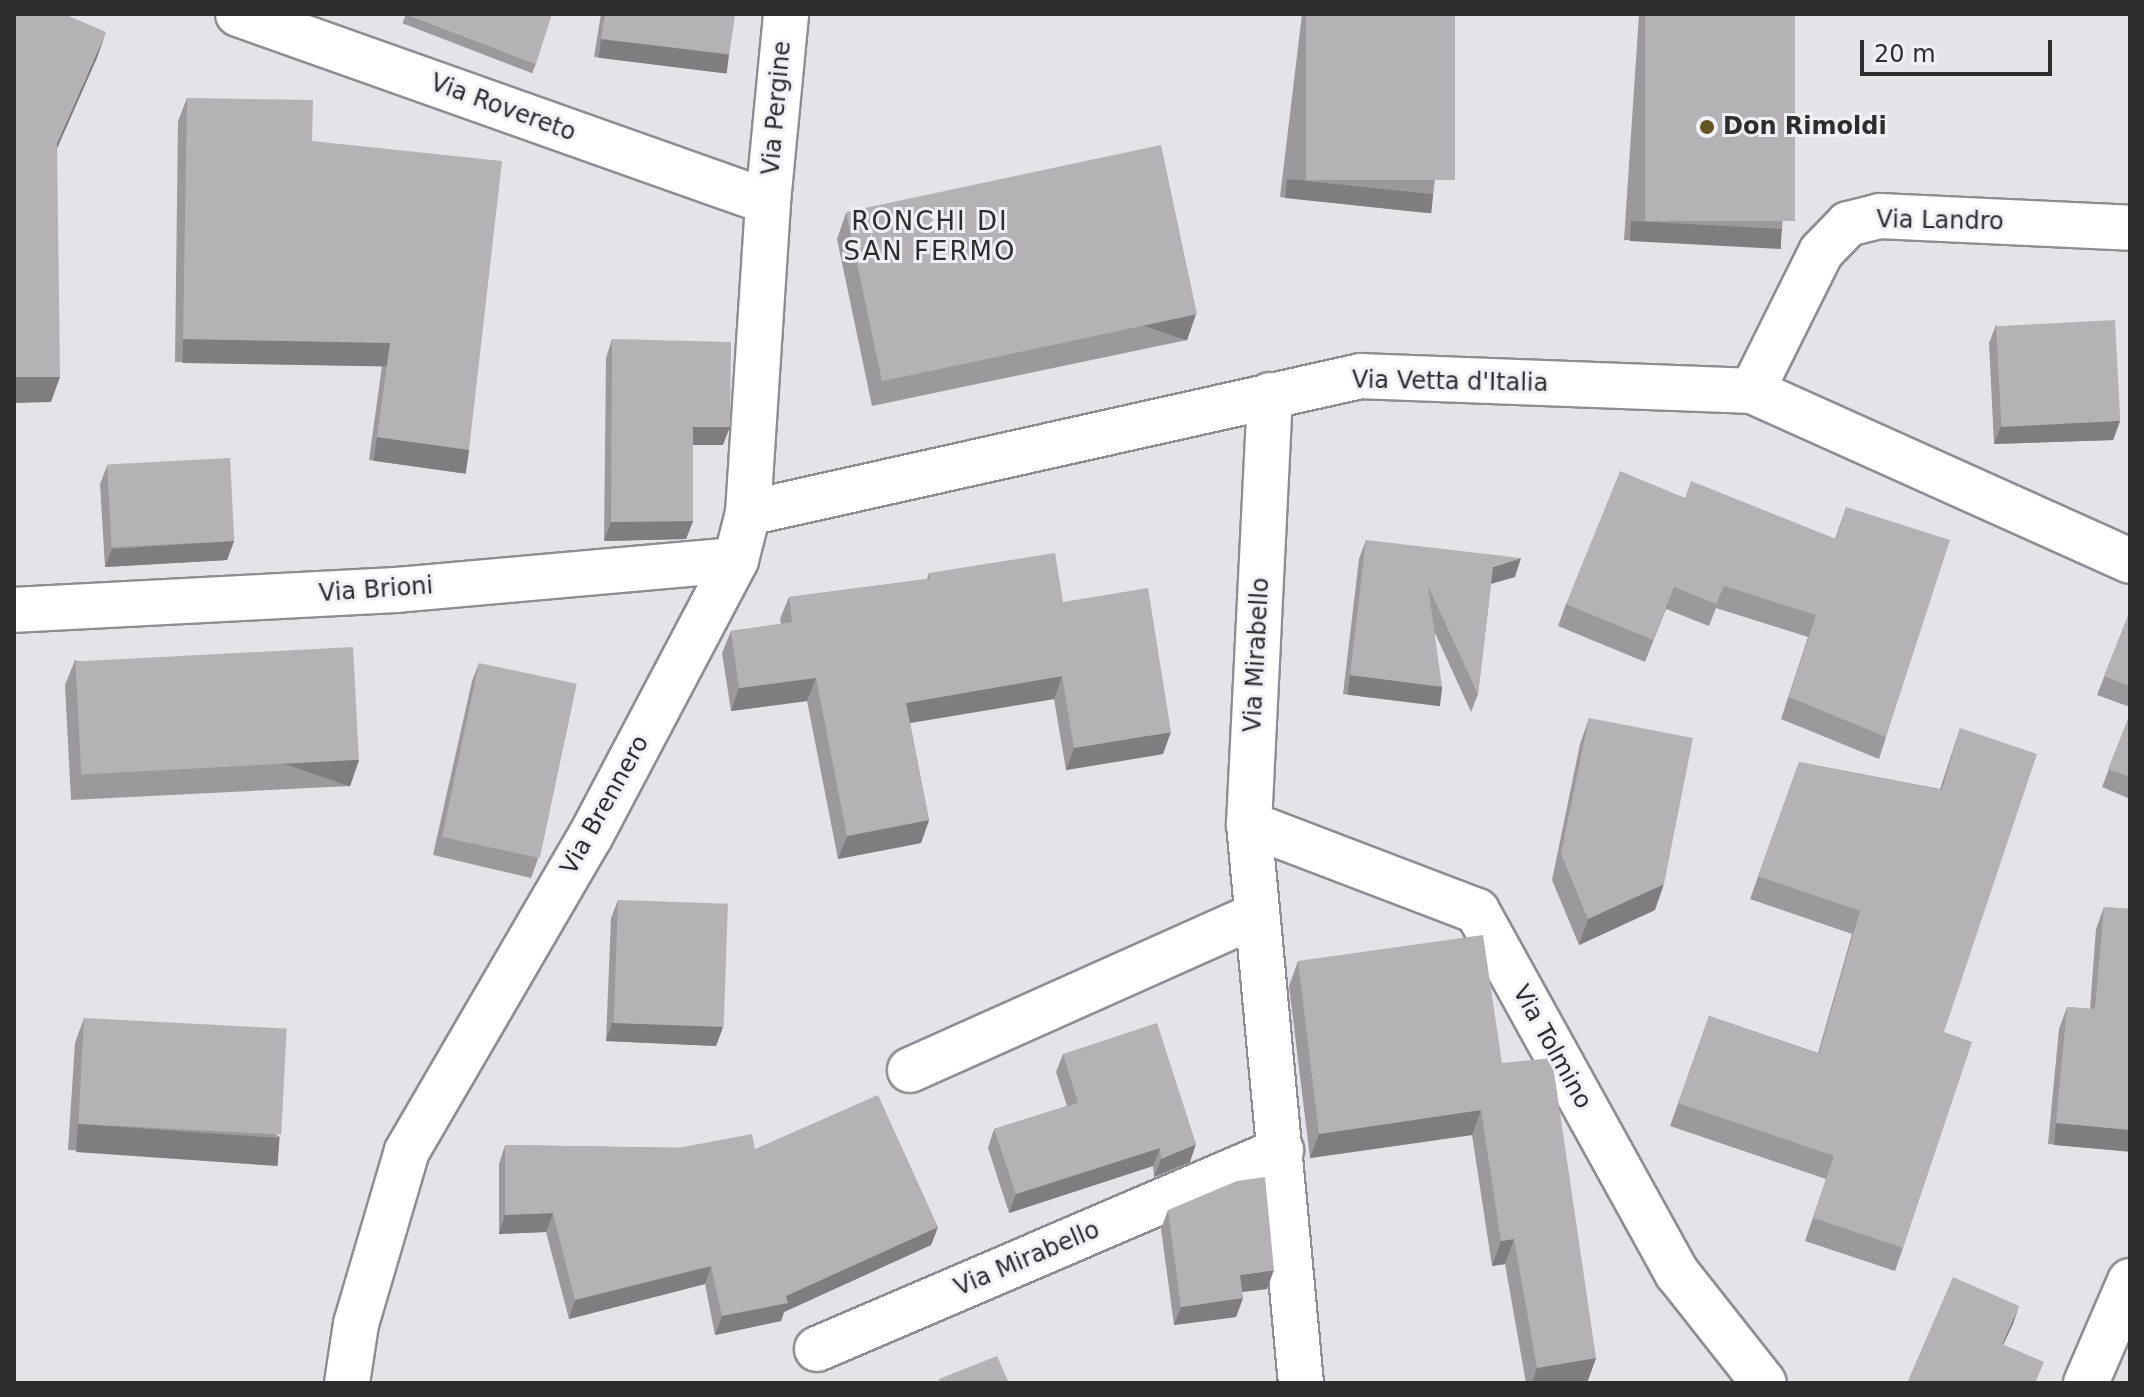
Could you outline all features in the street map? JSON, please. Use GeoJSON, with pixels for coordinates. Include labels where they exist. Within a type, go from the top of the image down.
{"type":"FeatureCollection","features":[{"type":"Feature","properties":{"kind":"street","name":"Via Rovereto"},"geometry":{"type":"LineString","coordinates":[[238,14],[768,202]]}},
{"type":"Feature","properties":{"kind":"street","name":"Via Pergine"},"geometry":{"type":"LineString","coordinates":[[768,202],[786,14]]}},
{"type":"Feature","properties":{"kind":"street","name":"Via Brennero"},"geometry":{"type":"LineString","coordinates":[[347,1383],[356,1324],[407,1151],[590,837],[736,560],[748,513],[768,202]]}},
{"type":"Feature","properties":{"kind":"street","name":"Via Landro"},"geometry":{"type":"LineString","coordinates":[[1752,391],[1821,252],[1848,224],[1880,216],[2130,228]]}},
{"type":"Feature","properties":{"kind":"street","name":"Via Vetta d'Italia"},"geometry":{"type":"LineString","coordinates":[[748,513],[1361,376],[1752,391],[2130,561]]}},
{"type":"Feature","properties":{"kind":"street","name":"Via Mirabello"},"geometry":{"type":"LineString","coordinates":[[1270,395],[1249,824],[1301,1383]]}},
{"type":"Feature","properties":{"kind":"street","name":"Via Brioni"},"geometry":{"type":"LineString","coordinates":[[14,610],[397,590],[736,560]]}},
{"type":"Feature","properties":{"kind":"street","name":"Via Tolmino"},"geometry":{"type":"LineString","coordinates":[[1249,824],[1477,911],[1677,1273],[1764,1383]]}},
{"type":"Feature","properties":{"kind":"street"},"geometry":{"type":"LineString","coordinates":[[910,1070],[1257,915]]}},
{"type":"Feature","properties":{"kind":"street","name":"Via Mirabello"},"geometry":{"type":"LineString","coordinates":[[817,1349],[1281,1150]]}},
{"type":"Feature","properties":{"kind":"street"},"geometry":{"type":"LineString","coordinates":[[2086,1383],[2130,1281]]}},
{"type":"Feature","properties":{"kind":"building"},"geometry":{"type":"Polygon","coordinates":[[[14,14],[64,14],[106,32],[57,143],[60,377],[14,377],[14,14]]]}},
{"type":"Feature","properties":{"kind":"building"},"geometry":{"type":"Polygon","coordinates":[[[406,14],[552,14],[536,64],[406,14]]]}},
{"type":"Feature","properties":{"kind":"building"},"geometry":{"type":"Polygon","coordinates":[[[605,14],[735,14],[729,54],[601,39],[605,14]]]}},
{"type":"Feature","properties":{"kind":"building"},"geometry":{"type":"Polygon","coordinates":[[[1306,14],[1455,14],[1455,180],[1306,180],[1306,14]]]}},
{"type":"Feature","properties":{"kind":"building","name":"Don Rimoldi"},"geometry":{"type":"Polygon","coordinates":[[[1645,14],[1795,14],[1795,221],[1645,221],[1645,14]]]}},
{"type":"Feature","properties":{"kind":"building"},"geometry":{"type":"Polygon","coordinates":[[[187,98],[313,100],[312,141],[502,161],[469,450],[377,437],[390,343],[183,339],[187,98]]]}},
{"type":"Feature","properties":{"kind":"building"},"geometry":{"type":"Polygon","coordinates":[[[1161,145],[1197,314],[882,381],[846,212],[1161,145]]]}},
{"type":"Feature","properties":{"kind":"building"},"geometry":{"type":"Polygon","coordinates":[[[2115,320],[2120,421],[2001,427],[1996,326],[2115,320]]]}},
{"type":"Feature","properties":{"kind":"building"},"geometry":{"type":"Polygon","coordinates":[[[612,339],[731,342],[730,427],[693,427],[693,521],[611,522],[612,339]]]}},
{"type":"Feature","properties":{"kind":"building"},"geometry":{"type":"Polygon","coordinates":[[[230,458],[234,541],[112,547],[107,464],[230,458]]]}},
{"type":"Feature","properties":{"kind":"building"},"geometry":{"type":"Polygon","coordinates":[[[1620,471],[1685,498],[1691,481],[1836,539],[1846,507],[1950,540],[1886,737],[1789,697],[1816,615],[1724,586],[1716,604],[1674,587],[1653,640],[1566,604],[1620,471]]]}},
{"type":"Feature","properties":{"kind":"building"},"geometry":{"type":"Polygon","coordinates":[[[1366,540],[1521,558],[1493,567],[1478,694],[1428,586],[1442,687],[1350,675],[1366,540]]]}},
{"type":"Feature","properties":{"kind":"building"},"geometry":{"type":"Polygon","coordinates":[[[1055,553],[1063,602],[1148,588],[1171,732],[1074,748],[1062,676],[906,703],[929,820],[847,836],[816,678],[739,688],[731,631],[792,622],[789,597],[930,579],[929,573],[1055,553]]]}},
{"type":"Feature","properties":{"kind":"building"},"geometry":{"type":"Polygon","coordinates":[[[2130,617],[2130,686],[2104,676],[2130,617]]]}},
{"type":"Feature","properties":{"kind":"building"},"geometry":{"type":"Polygon","coordinates":[[[353,647],[359,760],[81,774],[75,662],[353,647]]]}},
{"type":"Feature","properties":{"kind":"building"},"geometry":{"type":"Polygon","coordinates":[[[479,663],[577,684],[540,858],[442,837],[479,663]]]}},
{"type":"Feature","properties":{"kind":"building"},"geometry":{"type":"Polygon","coordinates":[[[2130,714],[2130,777],[2108,769],[2130,714]]]}},
{"type":"Feature","properties":{"kind":"building"},"geometry":{"type":"Polygon","coordinates":[[[1589,718],[1693,738],[1664,884],[1588,919],[1561,854],[1589,718]]]}},
{"type":"Feature","properties":{"kind":"building"},"geometry":{"type":"Polygon","coordinates":[[[1960,728],[2037,754],[1944,1032],[1972,1042],[1903,1248],[1813,1218],[1834,1156],[1678,1103],[1709,1016],[1819,1054],[1860,911],[1758,876],[1799,762],[1942,790],[1960,728]]]}},
{"type":"Feature","properties":{"kind":"building"},"geometry":{"type":"Polygon","coordinates":[[[618,900],[728,904],[724,1027],[614,1023],[618,900]]]}},
{"type":"Feature","properties":{"kind":"building"},"geometry":{"type":"Polygon","coordinates":[[[2104,907],[2130,909],[2130,1130],[2056,1123],[2067,1007],[2095,1009],[2104,907]]]}},
{"type":"Feature","properties":{"kind":"building"},"geometry":{"type":"Polygon","coordinates":[[[1483,935],[1502,1063],[1552,1058],[1596,1358],[1537,1368],[1514,1239],[1501,1241],[1481,1110],[1319,1134],[1298,961],[1483,935]]]}},
{"type":"Feature","properties":{"kind":"building"},"geometry":{"type":"Polygon","coordinates":[[[84,1018],[287,1029],[281,1134],[78,1124],[84,1018]]]}},
{"type":"Feature","properties":{"kind":"building"},"geometry":{"type":"Polygon","coordinates":[[[1157,1023],[1196,1144],[1161,1159],[1160,1148],[1016,1194],[994,1129],[1078,1103],[1063,1054],[1157,1023]]]}},
{"type":"Feature","properties":{"kind":"building"},"geometry":{"type":"Polygon","coordinates":[[[878,1095],[938,1227],[786,1296],[788,1303],[722,1316],[711,1266],[575,1300],[553,1213],[505,1215],[505,1145],[678,1148],[752,1134],[755,1149],[878,1095]]]}},
{"type":"Feature","properties":{"kind":"building"},"geometry":{"type":"Polygon","coordinates":[[[1265,1177],[1274,1270],[1240,1275],[1243,1298],[1181,1307],[1168,1210],[1237,1181],[1265,1177]]]}},
{"type":"Feature","properties":{"kind":"building"},"geometry":{"type":"Polygon","coordinates":[[[1953,1277],[2019,1306],[2002,1344],[2044,1362],[2035,1383],[1907,1383],[1953,1277]]]}},
{"type":"Feature","properties":{"kind":"building"},"geometry":{"type":"Polygon","coordinates":[[[997,1356],[1009,1383],[940,1383],[939,1379],[997,1356]]]}},
{"type":"Feature","properties":{"kind":"place","name":"Don Rimoldi"},"geometry":{"type":"Point","coordinates":[1707,127]}},
{"type":"Feature","properties":{"kind":"district","name":"RONCHI DI SAN FERMO"},"geometry":{"type":"Point","coordinates":[930,237]}}]}
